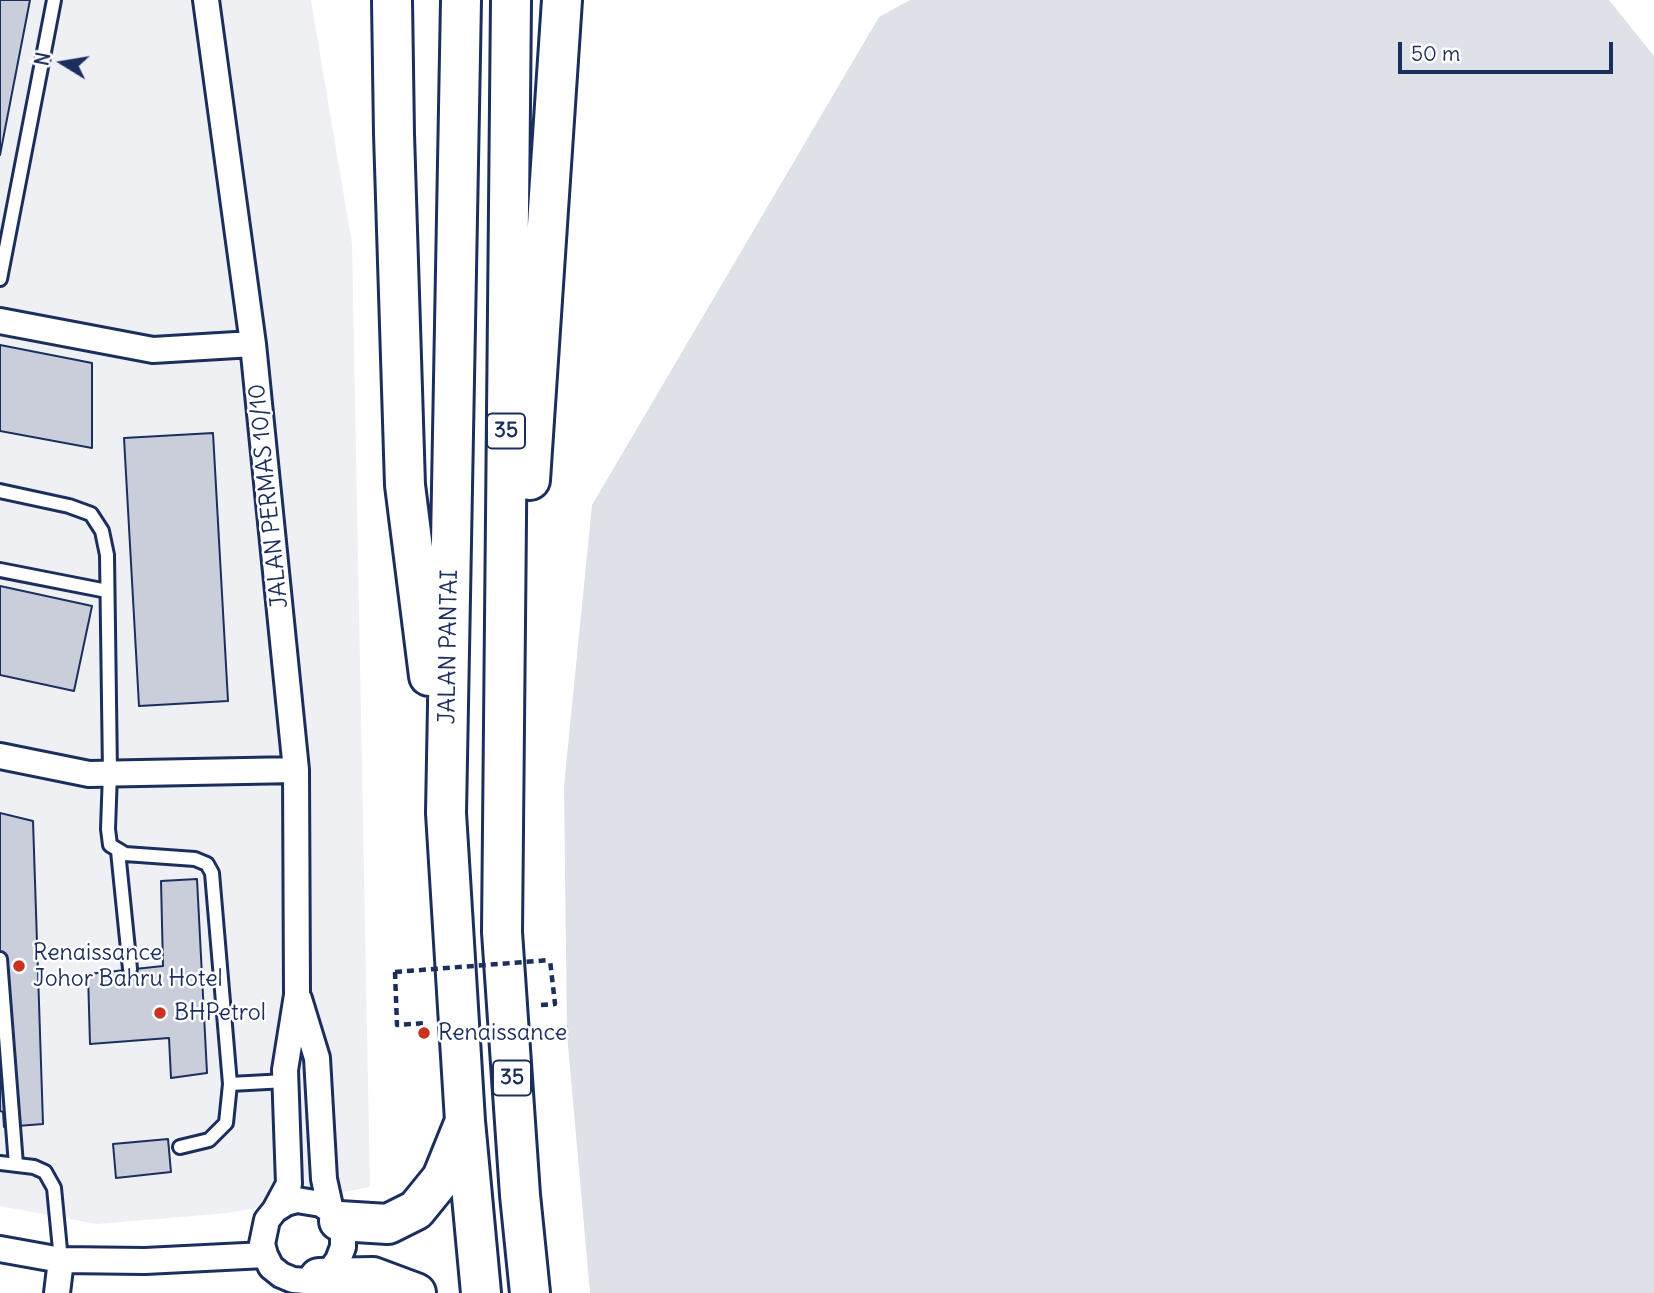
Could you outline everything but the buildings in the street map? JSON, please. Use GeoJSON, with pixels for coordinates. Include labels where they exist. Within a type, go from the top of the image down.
{"type":"FeatureCollection","features":[{"type":"Feature","properties":{"kind":"highway"},"geometry":{"type":"LineString","coordinates":[[392,0],[405,485],[446,813]]}},
{"type":"Feature","properties":{"kind":"highway"},"geometry":{"type":"LineString","coordinates":[[394,134],[404,0]]}},
{"type":"Feature","properties":{"kind":"highway","name":"JALAN PANTAI"},"geometry":{"type":"LineString","coordinates":[[461,0],[446,813],[466,1121],[481,1293]]}},
{"type":"Feature","properties":{"kind":"highway","name":"35"},"geometry":{"type":"LineString","coordinates":[[511,0],[502,932],[520,1195],[530,1293]]}},
{"type":"Feature","properties":{"kind":"highway"},"geometry":{"type":"LineString","coordinates":[[502,863],[562,0]]}},
{"type":"Feature","properties":{"kind":"highway"},"geometry":{"type":"LineString","coordinates":[[556,112],[576,0]]}},
{"type":"Feature","properties":{"kind":"highway"},"geometry":{"type":"LineString","coordinates":[[335,1216],[387,1224],[416,1210],[442,1178],[466,1121]]}},
{"type":"Feature","properties":{"kind":"highway"},"geometry":{"type":"LineString","coordinates":[[319,1278],[373,1278],[416,1293]]}},
{"type":"Feature","properties":{"kind":"street","name":"JALAN PERMAS 10/10"},"geometry":{"type":"LineString","coordinates":[[206,0],[253,344],[296,770],[297,995],[285,1070],[289,1184],[275,1210]]}},
{"type":"Feature","properties":{"kind":"street"},"geometry":{"type":"LineString","coordinates":[[0,321],[153,350],[253,344]]}},
{"type":"Feature","properties":{"kind":"street"},"geometry":{"type":"LineString","coordinates":[[0,756],[89,774],[296,770]]}},
{"type":"Feature","properties":{"kind":"street","name":"JALAN PERMAS 10/10"},"geometry":{"type":"LineString","coordinates":[[297,995],[317,1058],[324,1179],[335,1216]]}},
{"type":"Feature","properties":{"kind":"street"},"geometry":{"type":"LineString","coordinates":[[298,1200],[321,1204],[335,1216],[343,1232],[343,1247],[330,1271],[319,1278],[293,1280],[281,1275],[271,1266],[262,1244],[267,1220],[275,1210],[298,1200]]}},
{"type":"Feature","properties":{"kind":"street"},"geometry":{"type":"LineString","coordinates":[[0,1249],[61,1260],[145,1261],[265,1255]]}},
{"type":"Feature","properties":{"kind":"street"},"geometry":{"type":"LineString","coordinates":[[57,1293],[61,1260]]}},
{"type":"Feature","properties":{"kind":"lane"},"geometry":{"type":"LineString","coordinates":[[0,279],[54,0]]}},
{"type":"Feature","properties":{"kind":"lane"},"geometry":{"type":"LineString","coordinates":[[0,491],[69,506],[91,514],[102,531],[107,555],[110,773],[107,829],[110,845],[125,854],[200,860],[207,864],[212,873],[230,1084],[226,1123],[209,1140],[180,1147]]}},
{"type":"Feature","properties":{"kind":"lane"},"geometry":{"type":"LineString","coordinates":[[0,570],[107,591]]}},
{"type":"Feature","properties":{"kind":"lane"},"geometry":{"type":"LineString","coordinates":[[118,851],[130,969]]}},
{"type":"Feature","properties":{"kind":"lane"},"geometry":{"type":"LineString","coordinates":[[0,959],[16,1165]]}},
{"type":"Feature","properties":{"kind":"lane"},"geometry":{"type":"LineString","coordinates":[[230,1084],[286,1081]]}},
{"type":"Feature","properties":{"kind":"lane"},"geometry":{"type":"LineString","coordinates":[[0,1163],[34,1167],[45,1172],[54,1188],[61,1260]]}},
{"type":"Feature","properties":{"kind":"path"},"geometry":{"type":"LineString","coordinates":[[459,1022],[397,1025],[395,972],[550,960]]}},
{"type":"Feature","properties":{"kind":"shaded area"},"geometry":{"type":"Polygon","coordinates":[[[0,0],[311,0],[352,244],[370,1187],[228,1213],[97,1224],[0,1206],[0,0]]]}},
{"type":"Feature","properties":{"kind":"shaded area"},"geometry":{"type":"Polygon","coordinates":[[[910,0],[1609,0],[1654,56],[1654,1293],[590,1293],[567,1034],[564,786],[592,505],[879,17],[910,0]]]}},
{"type":"Feature","properties":{"kind":"place","name":"Renaissance Johor Bahru Hotel"},"geometry":{"type":"Point","coordinates":[19,966]}},
{"type":"Feature","properties":{"kind":"place","name":"BHPetrol"},"geometry":{"type":"Point","coordinates":[160,1013]}},
{"type":"Feature","properties":{"kind":"place","name":"Renaissance"},"geometry":{"type":"Point","coordinates":[424,1033]}}]}
